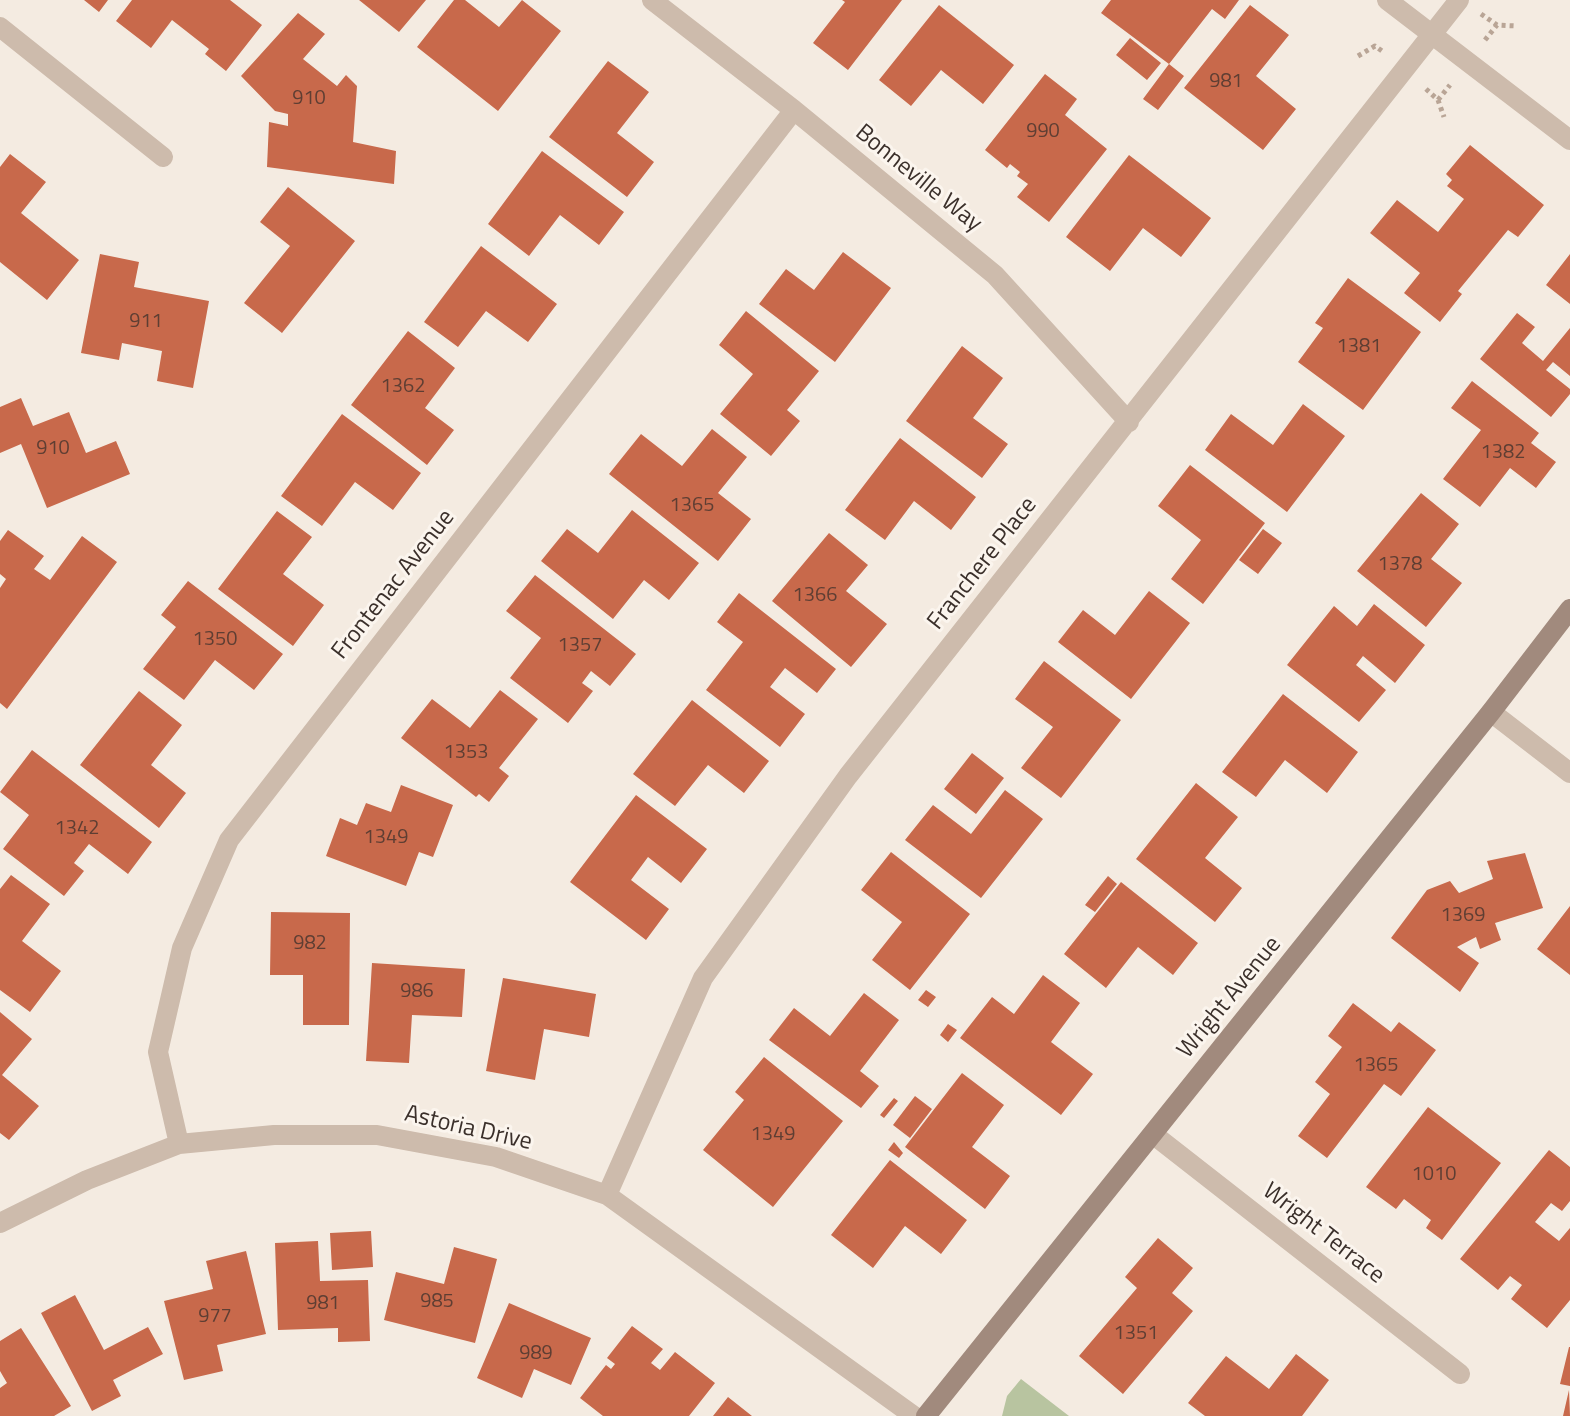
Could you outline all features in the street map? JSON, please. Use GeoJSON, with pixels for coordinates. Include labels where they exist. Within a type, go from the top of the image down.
{"type":"FeatureCollection","features":[{"type":"Feature","properties":{"kind":"street","name":"Bonneville Way"},"geometry":{"type":"LineString","coordinates":[[652,0],[794,110],[995,275],[1129,422]]}},
{"type":"Feature","properties":{"kind":"street"},"geometry":{"type":"LineString","coordinates":[[1387,0],[1570,140]]}},
{"type":"Feature","properties":{"kind":"street","name":"Franchere Place"},"geometry":{"type":"LineString","coordinates":[[607,1195],[703,978],[848,776],[1459,0]]}},
{"type":"Feature","properties":{"kind":"street"},"geometry":{"type":"LineString","coordinates":[[0,27],[163,157]]}},
{"type":"Feature","properties":{"kind":"street","name":"Frontenac Avenue"},"geometry":{"type":"LineString","coordinates":[[179,1144],[158,1052],[182,948],[229,840],[794,110]]}},
{"type":"Feature","properties":{"kind":"street","name":"Wright Avenue"},"geometry":{"type":"LineString","coordinates":[[926,1416],[1154,1135],[1570,609]]}},
{"type":"Feature","properties":{"kind":"street"},"geometry":{"type":"LineString","coordinates":[[1491,712],[1570,773]]}},
{"type":"Feature","properties":{"kind":"street","name":"Astoria Drive"},"geometry":{"type":"LineString","coordinates":[[0,1223],[87,1180],[179,1144],[274,1135],[377,1135],[496,1157],[607,1195],[914,1416]]}},
{"type":"Feature","properties":{"kind":"street","name":"Wright Terrace"},"geometry":{"type":"LineString","coordinates":[[1154,1135],[1460,1374]]}},
{"type":"Feature","properties":{"kind":"green space"},"geometry":{"type":"Polygon","coordinates":[[[1021,1379],[1069,1416],[1002,1416],[1007,1396],[1021,1379]]]}},
{"type":"Feature","properties":{"kind":"building"},"geometry":{"type":"Polygon","coordinates":[[[84,0],[108,0],[99,12],[84,0]]]}},
{"type":"Feature","properties":{"kind":"building"},"geometry":{"type":"Polygon","coordinates":[[[132,0],[230,0],[262,25],[226,71],[205,54],[209,49],[172,20],[151,48],[116,21],[132,0]]]}},
{"type":"Feature","properties":{"kind":"building"},"geometry":{"type":"Polygon","coordinates":[[[359,0],[426,0],[399,32],[359,0]]]}},
{"type":"Feature","properties":{"kind":"building"},"geometry":{"type":"Polygon","coordinates":[[[454,0],[465,0],[499,27],[522,0],[561,31],[498,111],[417,47],[454,0]]]}},
{"type":"Feature","properties":{"kind":"building"},"geometry":{"type":"Polygon","coordinates":[[[842,0],[902,0],[848,70],[813,43],[845,2],[842,0]]]}},
{"type":"Feature","properties":{"kind":"building"},"geometry":{"type":"Polygon","coordinates":[[[1111,0],[1239,0],[1225,19],[1212,9],[1169,64],[1101,13],[1111,0]]]}},
{"type":"Feature","properties":{"kind":"building"},"geometry":{"type":"Polygon","coordinates":[[[939,5],[1014,65],[983,104],[941,70],[911,106],[879,80],[939,5]]]}},
{"type":"Feature","properties":{"kind":"building"},"geometry":{"type":"Polygon","coordinates":[[[1250,5],[1289,35],[1256,76],[1296,109],[1263,150],[1184,88],[1250,5]]]}},
{"type":"Feature","properties":{"kind":"building"},"geometry":{"type":"Polygon","coordinates":[[[298,13],[325,34],[303,59],[337,86],[346,75],[357,86],[353,142],[396,151],[394,184],[267,167],[269,122],[288,126],[288,114],[275,111],[241,76],[298,13]]]}},
{"type":"Feature","properties":{"kind":"building"},"geometry":{"type":"Polygon","coordinates":[[[1130,38],[1161,63],[1147,80],[1116,55],[1130,38]]]}},
{"type":"Feature","properties":{"kind":"building"},"geometry":{"type":"Polygon","coordinates":[[[608,61],[649,92],[617,133],[654,162],[627,197],[549,137],[608,61]]]}},
{"type":"Feature","properties":{"kind":"building"},"geometry":{"type":"Polygon","coordinates":[[[1169,64],[1184,76],[1158,110],[1143,99],[1169,64]]]}},
{"type":"Feature","properties":{"kind":"building"},"geometry":{"type":"Polygon","coordinates":[[[1045,74],[1077,99],[1065,115],[1107,149],[1049,222],[1017,197],[1028,184],[1017,176],[1020,172],[1010,164],[1007,168],[985,150],[1045,74]]]}},
{"type":"Feature","properties":{"kind":"building"},"geometry":{"type":"Polygon","coordinates":[[[1470,145],[1544,205],[1518,237],[1508,230],[1458,291],[1462,294],[1440,322],[1404,293],[1420,273],[1370,233],[1397,200],[1438,232],[1464,199],[1447,186],[1452,180],[1446,174],[1470,145]]]}},
{"type":"Feature","properties":{"kind":"building"},"geometry":{"type":"Polygon","coordinates":[[[542,151],[624,212],[599,245],[560,215],[529,256],[488,224],[542,151]]]}},
{"type":"Feature","properties":{"kind":"building"},"geometry":{"type":"Polygon","coordinates":[[[10,154],[46,182],[21,213],[79,260],[47,300],[0,262],[0,167],[10,154]]]}},
{"type":"Feature","properties":{"kind":"building"},"geometry":{"type":"Polygon","coordinates":[[[1129,155],[1211,218],[1181,257],[1143,228],[1110,271],[1066,237],[1129,155]]]}},
{"type":"Feature","properties":{"kind":"building"},"geometry":{"type":"Polygon","coordinates":[[[288,187],[355,241],[282,333],[244,303],[290,246],[260,222],[288,187]]]}},
{"type":"Feature","properties":{"kind":"building"},"geometry":{"type":"Polygon","coordinates":[[[481,246],[557,304],[528,342],[486,311],[458,347],[424,322],[481,246]]]}},
{"type":"Feature","properties":{"kind":"building"},"geometry":{"type":"Polygon","coordinates":[[[843,252],[891,288],[835,362],[759,304],[786,269],[814,290],[843,252]]]}},
{"type":"Feature","properties":{"kind":"building"},"geometry":{"type":"Polygon","coordinates":[[[100,254],[139,262],[134,287],[209,301],[193,388],[157,381],[162,351],[122,343],[119,360],[81,353],[100,254]]]}},
{"type":"Feature","properties":{"kind":"building"},"geometry":{"type":"Polygon","coordinates":[[[1570,254],[1570,304],[1546,285],[1570,254]]]}},
{"type":"Feature","properties":{"kind":"building"},"geometry":{"type":"Polygon","coordinates":[[[1348,278],[1421,332],[1363,410],[1298,362],[1323,328],[1315,323],[1348,278]]]}},
{"type":"Feature","properties":{"kind":"building"},"geometry":{"type":"Polygon","coordinates":[[[746,311],[819,371],[787,410],[800,421],[771,456],[720,414],[753,374],[719,345],[746,311]]]}},
{"type":"Feature","properties":{"kind":"building"},"geometry":{"type":"Polygon","coordinates":[[[1517,313],[1535,327],[1522,343],[1543,361],[1570,328],[1570,376],[1553,362],[1546,370],[1570,389],[1570,394],[1551,417],[1480,359],[1517,313]]]}},
{"type":"Feature","properties":{"kind":"building"},"geometry":{"type":"Polygon","coordinates":[[[408,331],[455,368],[425,408],[454,430],[427,465],[351,405],[408,331]]]}},
{"type":"Feature","properties":{"kind":"building"},"geometry":{"type":"Polygon","coordinates":[[[962,346],[1003,378],[973,418],[1008,444],[982,478],[906,421],[962,346]]]}},
{"type":"Feature","properties":{"kind":"building"},"geometry":{"type":"Polygon","coordinates":[[[1472,381],[1539,433],[1531,443],[1556,462],[1536,488],[1510,468],[1480,507],[1443,479],[1481,430],[1451,408],[1472,381]]]}},
{"type":"Feature","properties":{"kind":"building"},"geometry":{"type":"Polygon","coordinates":[[[21,398],[33,426],[69,412],[86,453],[116,441],[130,474],[47,508],[21,444],[0,453],[0,407],[21,398]]]}},
{"type":"Feature","properties":{"kind":"building"},"geometry":{"type":"Polygon","coordinates":[[[1303,404],[1345,436],[1287,512],[1205,450],[1231,414],[1273,445],[1303,404]]]}},
{"type":"Feature","properties":{"kind":"building"},"geometry":{"type":"Polygon","coordinates":[[[342,414],[421,473],[393,510],[355,482],[322,526],[281,496],[342,414]]]}},
{"type":"Feature","properties":{"kind":"building"},"geometry":{"type":"Polygon","coordinates":[[[712,429],[747,457],[718,493],[751,519],[718,561],[609,474],[641,434],[682,466],[712,429]]]}},
{"type":"Feature","properties":{"kind":"building"},"geometry":{"type":"Polygon","coordinates":[[[900,438],[976,497],[951,530],[914,501],[885,540],[845,510],[900,438]]]}},
{"type":"Feature","properties":{"kind":"building"},"geometry":{"type":"Polygon","coordinates":[[[1190,465],[1265,523],[1203,604],[1171,579],[1201,540],[1158,506],[1190,465]]]}},
{"type":"Feature","properties":{"kind":"building"},"geometry":{"type":"Polygon","coordinates":[[[1421,493],[1459,524],[1431,559],[1462,583],[1426,627],[1357,571],[1421,493]]]}},
{"type":"Feature","properties":{"kind":"building"},"geometry":{"type":"Polygon","coordinates":[[[632,510],[699,563],[669,600],[644,580],[613,619],[541,561],[567,529],[598,553],[632,510]]]}},
{"type":"Feature","properties":{"kind":"building"},"geometry":{"type":"Polygon","coordinates":[[[277,511],[312,537],[283,574],[324,605],[293,646],[218,589],[277,511]]]}},
{"type":"Feature","properties":{"kind":"building"},"geometry":{"type":"Polygon","coordinates":[[[1263,529],[1282,543],[1258,574],[1239,560],[1263,529]]]}},
{"type":"Feature","properties":{"kind":"building"},"geometry":{"type":"Polygon","coordinates":[[[8,530],[44,556],[34,569],[50,580],[82,536],[117,562],[7,709],[0,703],[0,588],[6,579],[0,574],[0,541],[8,530]]]}},
{"type":"Feature","properties":{"kind":"building"},"geometry":{"type":"Polygon","coordinates":[[[829,533],[868,565],[846,591],[887,624],[851,667],[772,601],[829,533]]]}},
{"type":"Feature","properties":{"kind":"building"},"geometry":{"type":"Polygon","coordinates":[[[535,575],[636,654],[610,686],[591,671],[582,683],[593,691],[568,723],[510,678],[541,638],[506,611],[535,575]]]}},
{"type":"Feature","properties":{"kind":"building"},"geometry":{"type":"Polygon","coordinates":[[[188,581],[283,654],[254,690],[215,660],[184,700],[143,669],[176,627],[161,615],[188,581]]]}},
{"type":"Feature","properties":{"kind":"building"},"geometry":{"type":"Polygon","coordinates":[[[1149,591],[1190,623],[1131,699],[1058,642],[1083,610],[1115,635],[1149,591]]]}},
{"type":"Feature","properties":{"kind":"building"},"geometry":{"type":"Polygon","coordinates":[[[739,593],[836,669],[817,693],[785,668],[770,687],[805,714],[780,747],[706,690],[743,642],[717,622],[739,593]]]}},
{"type":"Feature","properties":{"kind":"building"},"geometry":{"type":"Polygon","coordinates":[[[1374,604],[1425,645],[1395,683],[1363,656],[1356,665],[1386,690],[1359,722],[1287,665],[1334,606],[1357,626],[1374,604]]]}},
{"type":"Feature","properties":{"kind":"building"},"geometry":{"type":"Polygon","coordinates":[[[1044,661],[1121,720],[1061,798],[1021,768],[1053,727],[1015,699],[1044,661]]]}},
{"type":"Feature","properties":{"kind":"building"},"geometry":{"type":"Polygon","coordinates":[[[500,690],[538,719],[499,768],[509,776],[489,802],[479,794],[476,797],[401,738],[432,699],[470,728],[500,690]]]}},
{"type":"Feature","properties":{"kind":"building"},"geometry":{"type":"Polygon","coordinates":[[[139,691],[182,725],[151,765],[186,793],[159,828],[80,765],[139,691]]]}},
{"type":"Feature","properties":{"kind":"building"},"geometry":{"type":"Polygon","coordinates":[[[1283,694],[1358,752],[1327,793],[1285,760],[1256,797],[1222,772],[1283,694]]]}},
{"type":"Feature","properties":{"kind":"building"},"geometry":{"type":"Polygon","coordinates":[[[692,700],[769,761],[744,793],[708,765],[675,806],[633,774],[692,700]]]}},
{"type":"Feature","properties":{"kind":"building"},"geometry":{"type":"Polygon","coordinates":[[[32,750],[152,842],[128,874],[89,844],[74,863],[84,871],[64,896],[3,849],[29,815],[0,792],[32,750]]]}},
{"type":"Feature","properties":{"kind":"building"},"geometry":{"type":"Polygon","coordinates":[[[972,753],[1004,778],[976,814],[944,789],[972,753]]]}},
{"type":"Feature","properties":{"kind":"building"},"geometry":{"type":"Polygon","coordinates":[[[1196,783],[1238,817],[1205,858],[1242,888],[1215,922],[1136,859],[1196,783]]]}},
{"type":"Feature","properties":{"kind":"building"},"geometry":{"type":"Polygon","coordinates":[[[401,785],[453,805],[433,857],[419,852],[406,886],[326,856],[340,818],[357,825],[366,803],[391,812],[401,785]]]}},
{"type":"Feature","properties":{"kind":"building"},"geometry":{"type":"Polygon","coordinates":[[[1005,790],[1043,819],[981,898],[905,840],[933,805],[971,834],[1005,790]]]}},
{"type":"Feature","properties":{"kind":"building"},"geometry":{"type":"Polygon","coordinates":[[[636,795],[707,849],[681,883],[648,857],[631,880],[669,909],[646,940],[570,882],[636,795]]]}},
{"type":"Feature","properties":{"kind":"building"},"geometry":{"type":"Polygon","coordinates":[[[891,852],[970,914],[910,990],[872,960],[902,922],[861,890],[891,852]]]}},
{"type":"Feature","properties":{"kind":"building"},"geometry":{"type":"Polygon","coordinates":[[[1525,853],[1543,908],[1495,923],[1501,940],[1480,949],[1476,937],[1457,947],[1479,963],[1460,992],[1391,938],[1427,890],[1450,881],[1459,893],[1493,879],[1487,861],[1525,853]]]}},
{"type":"Feature","properties":{"kind":"building"},"geometry":{"type":"Polygon","coordinates":[[[11,875],[50,904],[22,941],[61,971],[30,1012],[0,990],[0,889],[11,875]]]}},
{"type":"Feature","properties":{"kind":"building"},"geometry":{"type":"Polygon","coordinates":[[[1108,876],[1117,884],[1095,912],[1085,905],[1108,876]]]}},
{"type":"Feature","properties":{"kind":"building"},"geometry":{"type":"Polygon","coordinates":[[[1121,882],[1198,943],[1173,975],[1138,947],[1106,988],[1064,954],[1121,882]]]}},
{"type":"Feature","properties":{"kind":"building"},"geometry":{"type":"Polygon","coordinates":[[[1570,906],[1570,975],[1537,949],[1570,906]]]}},
{"type":"Feature","properties":{"kind":"building"},"geometry":{"type":"Polygon","coordinates":[[[271,912],[350,913],[349,1025],[303,1025],[303,975],[270,975],[271,912]]]}},
{"type":"Feature","properties":{"kind":"building"},"geometry":{"type":"Polygon","coordinates":[[[372,963],[465,969],[462,1017],[412,1015],[409,1063],[366,1061],[372,963]]]}},
{"type":"Feature","properties":{"kind":"building"},"geometry":{"type":"Polygon","coordinates":[[[1043,975],[1080,1003],[1051,1042],[1093,1074],[1061,1115],[960,1038],[992,997],[1014,1014],[1043,975]]]}},
{"type":"Feature","properties":{"kind":"building"},"geometry":{"type":"Polygon","coordinates":[[[503,978],[596,994],[589,1037],[544,1029],[535,1080],[486,1071],[503,978]]]}},
{"type":"Feature","properties":{"kind":"building"},"geometry":{"type":"Polygon","coordinates":[[[926,990],[936,997],[928,1007],[918,1000],[926,990]]]}},
{"type":"Feature","properties":{"kind":"building"},"geometry":{"type":"Polygon","coordinates":[[[864,993],[899,1020],[860,1071],[879,1086],[861,1108],[769,1040],[794,1008],[830,1036],[864,993]]]}},
{"type":"Feature","properties":{"kind":"building"},"geometry":{"type":"Polygon","coordinates":[[[1353,1003],[1391,1032],[1399,1022],[1436,1050],[1401,1096],[1384,1084],[1327,1158],[1298,1136],[1330,1094],[1315,1082],[1342,1047],[1328,1036],[1353,1003]]]}},
{"type":"Feature","properties":{"kind":"building"},"geometry":{"type":"Polygon","coordinates":[[[0,1012],[32,1039],[2,1075],[39,1106],[9,1140],[0,1133],[0,1012]]]}},
{"type":"Feature","properties":{"kind":"building"},"geometry":{"type":"Polygon","coordinates":[[[948,1024],[957,1030],[948,1042],[940,1035],[948,1024]]]}},
{"type":"Feature","properties":{"kind":"building"},"geometry":{"type":"Polygon","coordinates":[[[764,1057],[843,1121],[773,1207],[703,1150],[744,1100],[735,1092],[764,1057]]]}},
{"type":"Feature","properties":{"kind":"building"},"geometry":{"type":"Polygon","coordinates":[[[962,1073],[1004,1105],[972,1147],[1010,1176],[985,1209],[905,1147],[962,1073]]]}},
{"type":"Feature","properties":{"kind":"building"},"geometry":{"type":"Polygon","coordinates":[[[915,1096],[932,1109],[910,1138],[893,1125],[915,1096]]]}},
{"type":"Feature","properties":{"kind":"building"},"geometry":{"type":"Polygon","coordinates":[[[894,1098],[898,1101],[884,1118],[880,1115],[894,1098]]]}},
{"type":"Feature","properties":{"kind":"building"},"geometry":{"type":"Polygon","coordinates":[[[1428,1107],[1501,1163],[1442,1240],[1426,1228],[1431,1220],[1404,1199],[1396,1209],[1366,1187],[1428,1107]]]}},
{"type":"Feature","properties":{"kind":"building"},"geometry":{"type":"Polygon","coordinates":[[[894,1142],[903,1153],[899,1158],[888,1150],[894,1142]]]}},
{"type":"Feature","properties":{"kind":"building"},"geometry":{"type":"Polygon","coordinates":[[[1549,1150],[1570,1167],[1570,1201],[1562,1211],[1551,1203],[1535,1222],[1559,1241],[1570,1228],[1570,1300],[1547,1328],[1511,1299],[1522,1285],[1510,1276],[1498,1290],[1460,1259],[1549,1150]]]}},
{"type":"Feature","properties":{"kind":"building"},"geometry":{"type":"Polygon","coordinates":[[[890,1160],[967,1220],[941,1254],[905,1226],[873,1268],[831,1235],[890,1160]]]}},
{"type":"Feature","properties":{"kind":"building"},"geometry":{"type":"Polygon","coordinates":[[[371,1231],[373,1267],[332,1270],[330,1233],[371,1231]]]}},
{"type":"Feature","properties":{"kind":"building"},"geometry":{"type":"Polygon","coordinates":[[[1158,1238],[1193,1268],[1172,1293],[1193,1311],[1123,1394],[1079,1356],[1137,1288],[1125,1277],[1158,1238]]]}},
{"type":"Feature","properties":{"kind":"building"},"geometry":{"type":"Polygon","coordinates":[[[318,1241],[320,1281],[368,1280],[370,1341],[338,1342],[338,1328],[278,1330],[275,1243],[318,1241]]]}},
{"type":"Feature","properties":{"kind":"building"},"geometry":{"type":"Polygon","coordinates":[[[454,1247],[497,1259],[475,1343],[384,1320],[396,1272],[444,1284],[454,1247]]]}},
{"type":"Feature","properties":{"kind":"building"},"geometry":{"type":"Polygon","coordinates":[[[246,1251],[266,1334],[217,1345],[223,1371],[184,1380],[164,1301],[213,1289],[206,1261],[246,1251]]]}},
{"type":"Feature","properties":{"kind":"building"},"geometry":{"type":"Polygon","coordinates":[[[75,1295],[104,1350],[148,1327],[163,1354],[113,1380],[121,1396],[92,1411],[41,1313],[75,1295]]]}},
{"type":"Feature","properties":{"kind":"building"},"geometry":{"type":"Polygon","coordinates":[[[509,1303],[591,1338],[571,1385],[534,1369],[522,1398],[477,1378],[509,1303]]]}},
{"type":"Feature","properties":{"kind":"building"},"geometry":{"type":"Polygon","coordinates":[[[632,1326],[663,1349],[651,1363],[660,1370],[675,1352],[715,1383],[689,1416],[603,1416],[580,1398],[606,1365],[611,1369],[615,1364],[607,1358],[632,1326]]]}},
{"type":"Feature","properties":{"kind":"building"},"geometry":{"type":"Polygon","coordinates":[[[21,1328],[71,1406],[54,1416],[0,1416],[0,1388],[7,1383],[0,1371],[0,1341],[21,1328]]]}},
{"type":"Feature","properties":{"kind":"building"},"geometry":{"type":"Polygon","coordinates":[[[1570,1347],[1570,1386],[1560,1384],[1570,1347]]]}},
{"type":"Feature","properties":{"kind":"building"},"geometry":{"type":"Polygon","coordinates":[[[1296,1354],[1329,1380],[1302,1416],[1205,1416],[1188,1403],[1226,1356],[1269,1389],[1296,1354]]]}},
{"type":"Feature","properties":{"kind":"building"},"geometry":{"type":"Polygon","coordinates":[[[1569,1390],[1570,1416],[1563,1416],[1569,1390]]]}},
{"type":"Feature","properties":{"kind":"building"},"geometry":{"type":"Polygon","coordinates":[[[728,1397],[752,1416],[713,1416],[728,1397]]]}}]}
